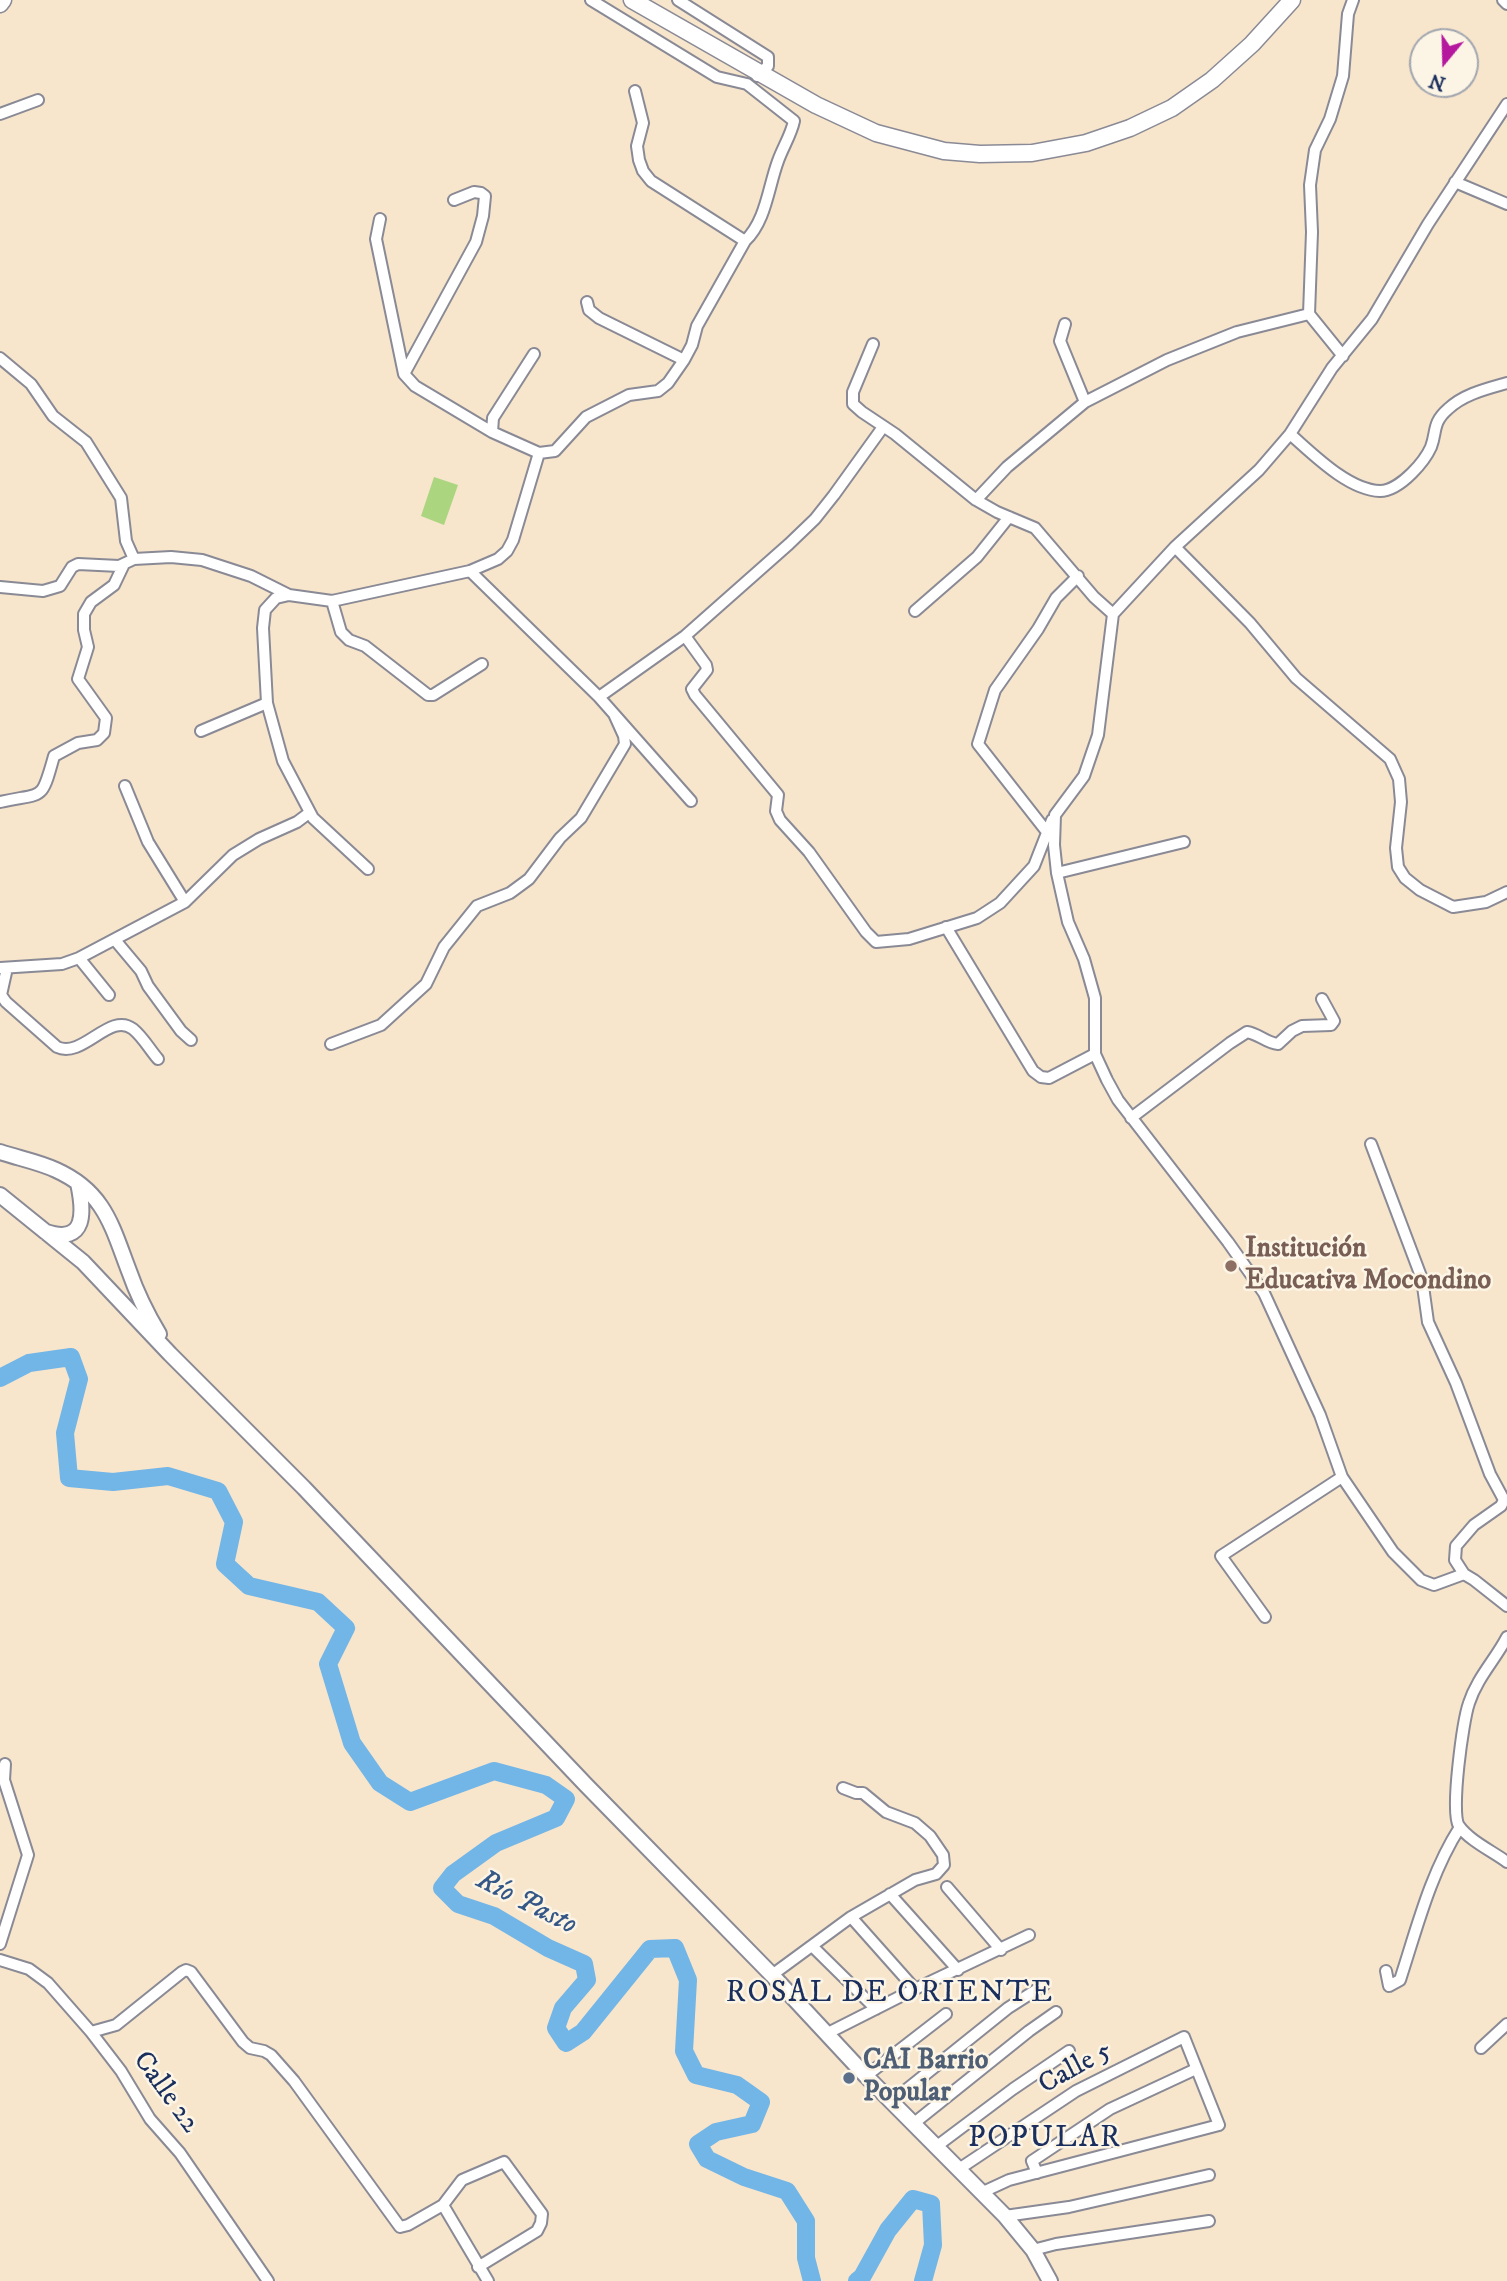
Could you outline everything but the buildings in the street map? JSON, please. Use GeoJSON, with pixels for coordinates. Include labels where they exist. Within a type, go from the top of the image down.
{"type":"FeatureCollection","features":[{"type":"Feature","properties":{"kind":"highway"},"geometry":{"type":"LineString","coordinates":[[632,0],[816,105],[876,133],[944,150],[980,154],[1032,153],[1086,143],[1130,128],[1172,108],[1212,80],[1252,44],[1292,0]]}},
{"type":"Feature","properties":{"kind":"main road"},"geometry":{"type":"LineString","coordinates":[[0,1152],[57,1170],[91,1194],[106,1213],[116,1233],[140,1300],[170,1354]]}},
{"type":"Feature","properties":{"kind":"main road"},"geometry":{"type":"LineString","coordinates":[[44,1231],[58,1236],[70,1234],[80,1226],[83,1213],[78,1183]]}},
{"type":"Feature","properties":{"kind":"main road"},"geometry":{"type":"LineString","coordinates":[[0,1195],[82,1262],[304,1488],[586,1785],[828,2033],[866,2077],[1005,2216],[1034,2250],[1050,2281]]}},
{"type":"Feature","properties":{"kind":"street"},"geometry":{"type":"LineString","coordinates":[[380,219],[376,239],[404,374],[415,386],[492,432],[539,453],[555,451],[586,416],[629,395],[658,391],[668,383],[684,360],[692,345],[697,326],[745,241],[754,233],[760,222],[778,160],[793,129],[794,121],[747,84],[717,77],[591,0]]}},
{"type":"Feature","properties":{"kind":"street"},"geometry":{"type":"LineString","coordinates":[[678,0],[768,57],[768,66],[747,84]]}},
{"type":"Feature","properties":{"kind":"street"},"geometry":{"type":"LineString","coordinates":[[1343,356],[1310,314],[1310,185],[1315,150],[1330,119],[1343,76],[1349,14],[1353,0]]}},
{"type":"Feature","properties":{"kind":"street"},"geometry":{"type":"LineString","coordinates":[[635,91],[643,123],[637,146],[643,171],[651,180],[745,241]]}},
{"type":"Feature","properties":{"kind":"street"},"geometry":{"type":"LineString","coordinates":[[0,114],[38,100]]}},
{"type":"Feature","properties":{"kind":"street"},"geometry":{"type":"LineString","coordinates":[[685,636],[707,670],[692,689],[695,695],[778,795],[776,811],[780,820],[809,852],[876,942],[909,939],[977,918],[1000,903],[1034,866],[1055,815],[1084,776],[1098,735],[1113,614],[1175,547],[1259,470],[1290,434],[1332,368],[1372,319],[1455,182],[1507,104]]}},
{"type":"Feature","properties":{"kind":"street"},"geometry":{"type":"LineString","coordinates":[[1455,182],[1507,204]]}},
{"type":"Feature","properties":{"kind":"street"},"geometry":{"type":"LineString","coordinates":[[404,374],[476,242],[485,197],[474,192],[454,200]]}},
{"type":"Feature","properties":{"kind":"street"},"geometry":{"type":"LineString","coordinates":[[587,302],[589,310],[599,318],[684,360]]}},
{"type":"Feature","properties":{"kind":"street"},"geometry":{"type":"LineString","coordinates":[[976,500],[1007,467],[1085,402],[1167,360],[1237,332],[1310,314]]}},
{"type":"Feature","properties":{"kind":"street"},"geometry":{"type":"LineString","coordinates":[[1065,324],[1060,341],[1085,402]]}},
{"type":"Feature","properties":{"kind":"street"},"geometry":{"type":"LineString","coordinates":[[873,344],[853,392],[853,404],[895,434],[976,500],[1035,528],[1094,597],[1113,614]]}},
{"type":"Feature","properties":{"kind":"street"},"geometry":{"type":"LineString","coordinates":[[492,432],[492,418],[534,354]]}},
{"type":"Feature","properties":{"kind":"street"},"geometry":{"type":"LineString","coordinates":[[0,358],[31,384],[53,416],[86,442],[121,498],[129,562],[114,585],[91,602],[84,614],[88,647],[78,679],[106,718],[104,733],[97,740],[78,743],[54,756],[46,785],[36,796],[0,803]]}},
{"type":"Feature","properties":{"kind":"street"},"geometry":{"type":"LineString","coordinates":[[1290,434],[1360,488],[1382,491],[1404,482],[1417,468],[1431,447],[1435,424],[1448,408],[1474,392],[1507,383]]}},
{"type":"Feature","properties":{"kind":"street"},"geometry":{"type":"LineString","coordinates":[[600,697],[685,636],[815,519],[883,427]]}},
{"type":"Feature","properties":{"kind":"street"},"geometry":{"type":"LineString","coordinates":[[0,587],[43,591],[60,586],[72,567],[78,564],[119,566],[129,562],[172,557],[202,560],[251,576],[289,595],[332,601],[470,572],[498,559],[507,551],[513,540],[539,453]]}},
{"type":"Feature","properties":{"kind":"street"},"geometry":{"type":"LineString","coordinates":[[915,611],[976,557],[1009,517]]}},
{"type":"Feature","properties":{"kind":"street"},"geometry":{"type":"LineString","coordinates":[[1175,547],[1250,622],[1296,678],[1390,759],[1399,779],[1401,802],[1396,848],[1398,867],[1405,878],[1420,890],[1453,907],[1486,902],[1507,892]]}},
{"type":"Feature","properties":{"kind":"street"},"geometry":{"type":"LineString","coordinates":[[470,572],[600,697],[691,801]]}},
{"type":"Feature","properties":{"kind":"street"},"geometry":{"type":"LineString","coordinates":[[1047,832],[978,744],[995,690],[1038,629],[1056,598],[1078,576]]}},
{"type":"Feature","properties":{"kind":"street"},"geometry":{"type":"LineString","coordinates":[[289,595],[276,598],[265,610],[263,628],[267,704],[283,761],[309,813],[368,869]]}},
{"type":"Feature","properties":{"kind":"street"},"geometry":{"type":"LineString","coordinates":[[332,601],[341,632],[349,640],[365,646],[428,695],[433,695],[482,664]]}},
{"type":"Feature","properties":{"kind":"street"},"geometry":{"type":"LineString","coordinates":[[201,731],[267,704]]}},
{"type":"Feature","properties":{"kind":"street"},"geometry":{"type":"LineString","coordinates":[[331,1044],[381,1025],[426,984],[444,947],[477,906],[509,893],[530,879],[560,838],[581,818],[625,744],[614,713]]}},
{"type":"Feature","properties":{"kind":"street"},"geometry":{"type":"LineString","coordinates":[[125,786],[148,842],[185,902]]}},
{"type":"Feature","properties":{"kind":"street"},"geometry":{"type":"LineString","coordinates":[[158,1059],[134,1030],[125,1024],[114,1026],[74,1048],[65,1051],[57,1047],[1,995],[3,968],[62,964],[116,940],[185,902],[233,855],[309,813]]}},
{"type":"Feature","properties":{"kind":"street"},"geometry":{"type":"LineString","coordinates":[[1055,815],[1057,873],[1068,922],[1084,959],[1095,998],[1095,1054],[1118,1100],[1264,1293],[1320,1415],[1342,1477],[1394,1552],[1421,1580],[1434,1585],[1464,1574]]}},
{"type":"Feature","properties":{"kind":"street"},"geometry":{"type":"LineString","coordinates":[[1057,873],[1184,842]]}},
{"type":"Feature","properties":{"kind":"street"},"geometry":{"type":"LineString","coordinates":[[946,927],[1033,1071],[1041,1077],[1049,1078],[1095,1054]]}},
{"type":"Feature","properties":{"kind":"street"},"geometry":{"type":"LineString","coordinates":[[116,940],[141,971],[148,986],[181,1031],[191,1040]]}},
{"type":"Feature","properties":{"kind":"street"},"geometry":{"type":"LineString","coordinates":[[79,958],[109,995]]}},
{"type":"Feature","properties":{"kind":"street"},"geometry":{"type":"LineString","coordinates":[[1131,1118],[1247,1032],[1254,1033],[1271,1044],[1278,1044],[1292,1031],[1303,1026],[1331,1025],[1333,1016],[1322,999]]}},
{"type":"Feature","properties":{"kind":"street"},"geometry":{"type":"LineString","coordinates":[[1371,1144],[1422,1279],[1428,1322],[1456,1383],[1490,1474],[1504,1500],[1501,1506],[1474,1525],[1456,1546],[1455,1560],[1464,1574],[1507,1606]]}},
{"type":"Feature","properties":{"kind":"street"},"geometry":{"type":"LineString","coordinates":[[1265,1617],[1221,1556],[1342,1477]]}},
{"type":"Feature","properties":{"kind":"street"},"geometry":{"type":"LineString","coordinates":[[1507,1637],[1481,1677],[1469,1702],[1462,1731],[1455,1812],[1460,1827],[1507,1862]]}},
{"type":"Feature","properties":{"kind":"street"},"geometry":{"type":"LineString","coordinates":[[0,1944],[28,1855],[4,1780],[5,1764]]}},
{"type":"Feature","properties":{"kind":"street"},"geometry":{"type":"LineString","coordinates":[[772,1975],[851,1917],[915,1880],[936,1874],[944,1865],[943,1855],[930,1836],[915,1824],[886,1812],[863,1793],[843,1788]]}},
{"type":"Feature","properties":{"kind":"street"},"geometry":{"type":"LineString","coordinates":[[1386,1971],[1389,1986],[1400,1980],[1428,1892],[1460,1827]]}},
{"type":"Feature","properties":{"kind":"street"},"geometry":{"type":"LineString","coordinates":[[947,1887],[1001,1950]]}},
{"type":"Feature","properties":{"kind":"street"},"geometry":{"type":"LineString","coordinates":[[890,1894],[958,1970]]}},
{"type":"Feature","properties":{"kind":"street"},"geometry":{"type":"LineString","coordinates":[[851,1917],[915,1989]]}},
{"type":"Feature","properties":{"kind":"street"},"geometry":{"type":"LineString","coordinates":[[828,2033],[1029,1935]]}},
{"type":"Feature","properties":{"kind":"street"},"geometry":{"type":"LineString","coordinates":[[812,1946],[876,2009]]}},
{"type":"Feature","properties":{"kind":"street","name":"Calle 22"},"geometry":{"type":"LineString","coordinates":[[0,1960],[29,1969],[48,1983],[91,2032],[121,2071],[150,2119],[180,2153],[268,2281]]}},
{"type":"Feature","properties":{"kind":"street"},"geometry":{"type":"LineString","coordinates":[[91,2032],[116,2025],[182,1972],[191,1972],[243,2042],[250,2049],[271,2055],[294,2081],[400,2227],[443,2206],[462,2180],[504,2162],[542,2214],[541,2224],[537,2231],[478,2267]]}},
{"type":"Feature","properties":{"kind":"street"},"geometry":{"type":"LineString","coordinates":[[891,2102],[1008,2008],[1044,1984]]}},
{"type":"Feature","properties":{"kind":"street"},"geometry":{"type":"LineString","coordinates":[[914,2124],[1056,2012]]}},
{"type":"Feature","properties":{"kind":"street"},"geometry":{"type":"LineString","coordinates":[[866,2077],[946,2014]]}},
{"type":"Feature","properties":{"kind":"street"},"geometry":{"type":"LineString","coordinates":[[1481,2048],[1507,2024]]}},
{"type":"Feature","properties":{"kind":"street","name":"Calle 5"},"geometry":{"type":"LineString","coordinates":[[959,2169],[1076,2091],[1184,2037],[1196,2069]]}},
{"type":"Feature","properties":{"kind":"street"},"geometry":{"type":"LineString","coordinates":[[937,2146],[1069,2050]]}},
{"type":"Feature","properties":{"kind":"street"},"geometry":{"type":"LineString","coordinates":[[983,2193],[1009,2180],[1037,2173],[1220,2125],[1196,2069],[1110,2109],[1063,2138],[1032,2161],[1037,2173]]}},
{"type":"Feature","properties":{"kind":"street"},"geometry":{"type":"LineString","coordinates":[[1005,2216],[1069,2207],[1209,2175]]}},
{"type":"Feature","properties":{"kind":"street"},"geometry":{"type":"LineString","coordinates":[[443,2206],[488,2281]]}},
{"type":"Feature","properties":{"kind":"street"},"geometry":{"type":"LineString","coordinates":[[1034,2250],[1056,2244],[1209,2221]]}},
{"type":"Feature","properties":{"kind":"green space"},"geometry":{"type":"Polygon","coordinates":[[[434,477],[458,485],[444,525],[421,516],[434,477]]]}},
{"type":"Feature","properties":{"kind":"waterway","name":"Río Pasto"},"geometry":{"type":"LineString","coordinates":[[0,1378],[29,1363],[71,1357],[79,1379],[65,1433],[69,1478],[113,1482],[168,1476],[218,1491],[234,1522],[225,1564],[249,1586],[318,1602],[346,1628],[328,1664],[352,1743],[380,1783],[410,1802],[494,1771],[546,1785],[566,1799],[556,1818],[496,1843],[453,1874],[442,1888],[458,1904],[494,1916],[548,1948],[584,1964],[587,1980],[563,2008],[556,2028],[566,2043],[583,2032],[650,1949],[675,1948],[688,1980],[684,2051],[696,2075],[737,2085],[761,2102],[752,2124],[716,2132],[698,2144],[707,2159],[744,2177],[787,2191],[806,2221],[806,2258],[812,2281]]}},
{"type":"Feature","properties":{"kind":"waterway","name":"Río Pasto"},"geometry":{"type":"LineString","coordinates":[[857,2281],[862,2277],[888,2230],[913,2199],[931,2204],[933,2245],[923,2281]]}},
{"type":"Feature","properties":{"kind":"place","name":"Institución Educativa Mocondino"},"geometry":{"type":"Point","coordinates":[1231,1266]}},
{"type":"Feature","properties":{"kind":"place","name":"CAI Barrio Popular"},"geometry":{"type":"Point","coordinates":[849,2078]}},
{"type":"Feature","properties":{"kind":"district","name":"ROSAL DE ORIENTE"},"geometry":{"type":"Point","coordinates":[890,1995]}},
{"type":"Feature","properties":{"kind":"district","name":"POPULAR"},"geometry":{"type":"Point","coordinates":[1045,2140]}}]}
